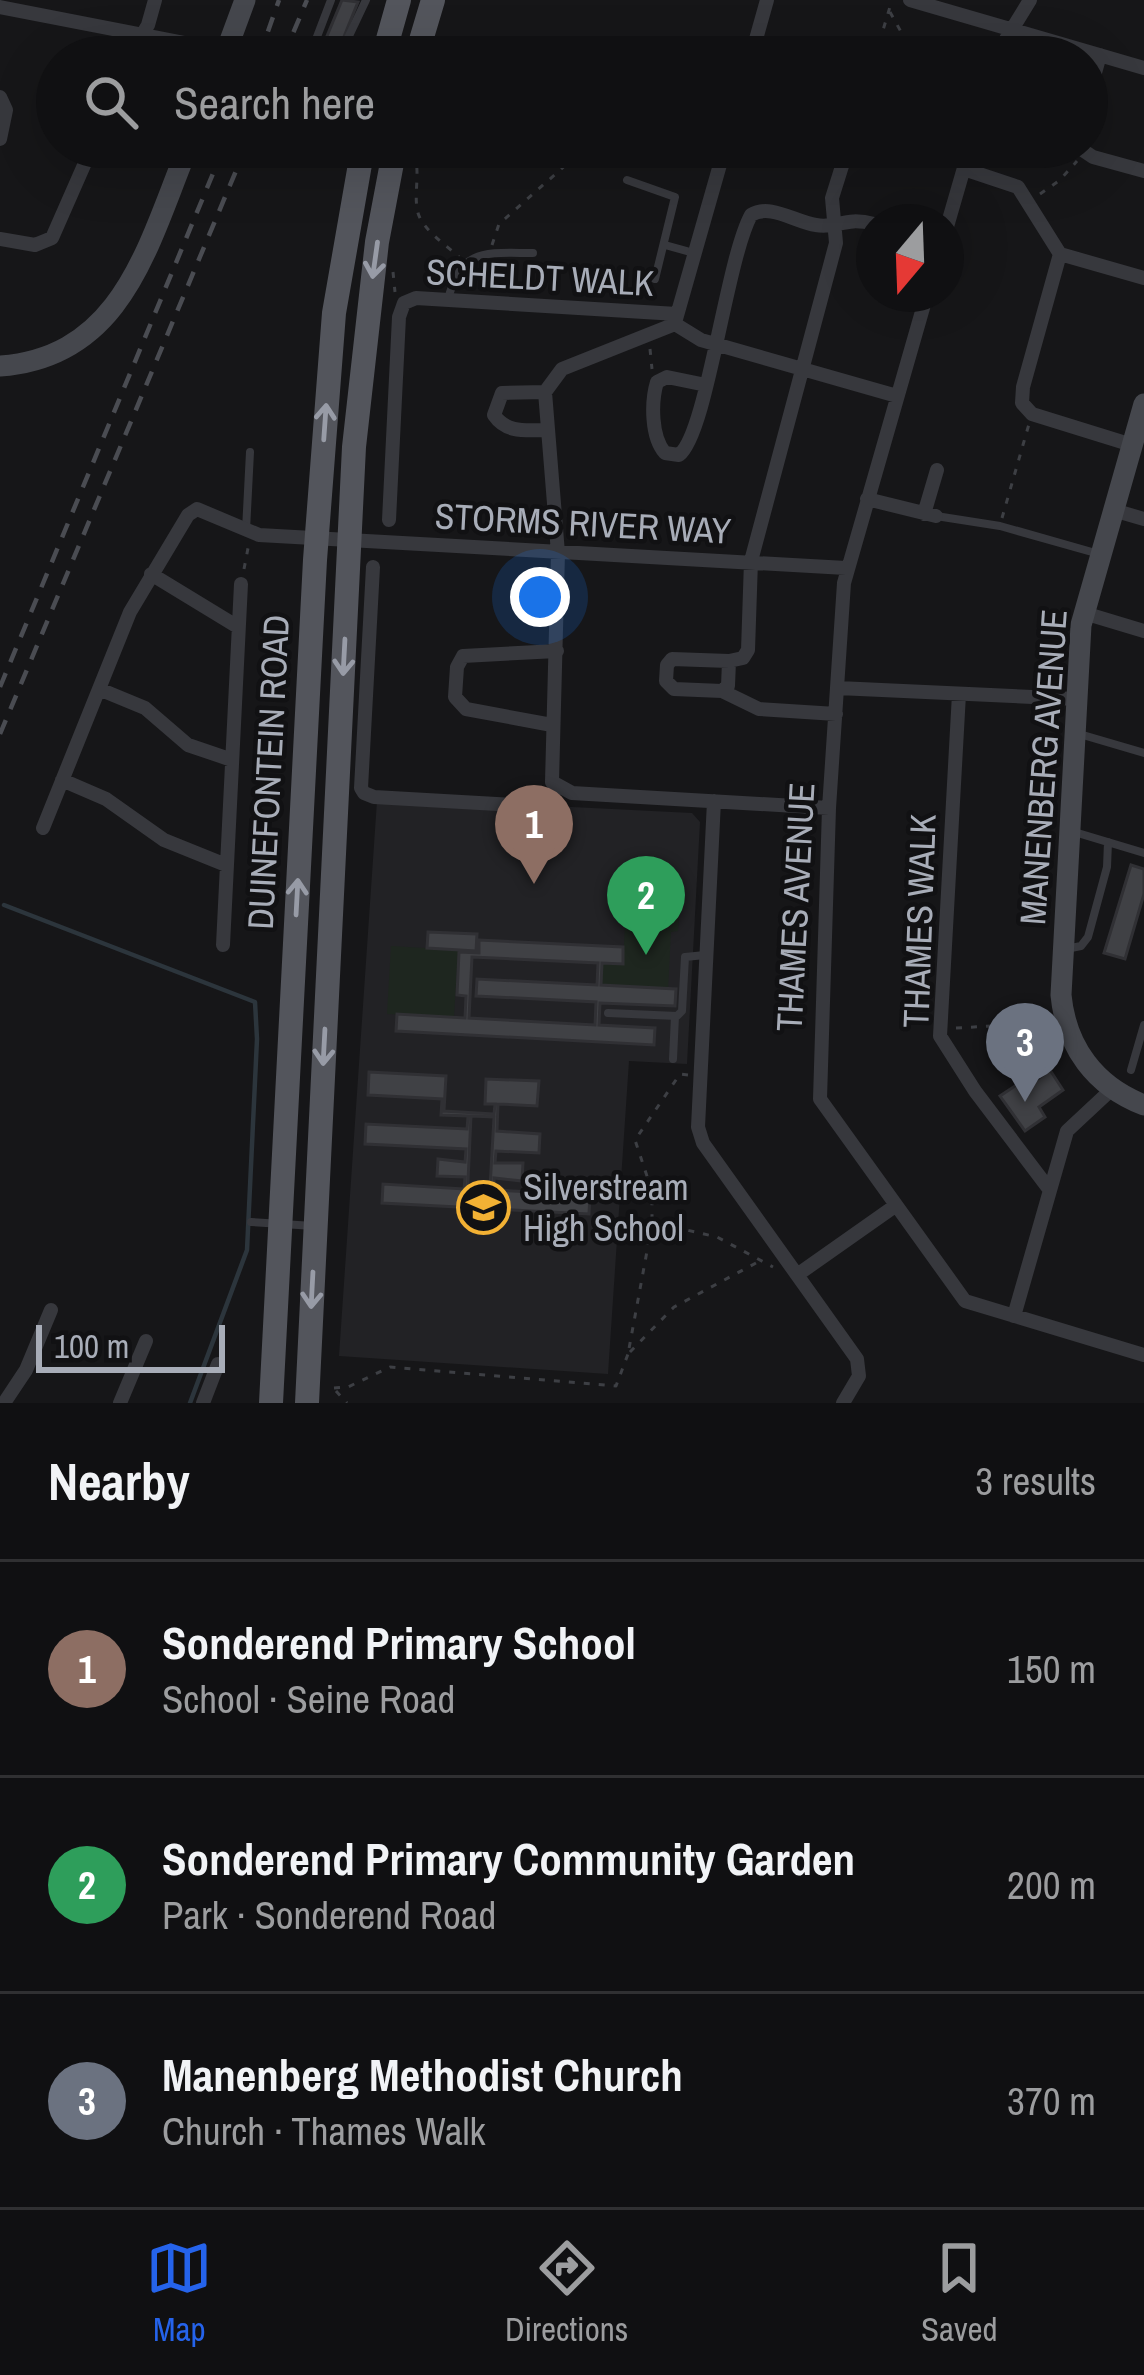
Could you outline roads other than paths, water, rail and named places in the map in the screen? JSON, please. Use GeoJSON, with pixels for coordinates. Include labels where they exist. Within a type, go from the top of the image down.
{"type":"FeatureCollection","features":[{"type":"Feature","properties":{"kind":"main road"},"geometry":{"type":"LineString","coordinates":[[389,36],[399,0]]}},
{"type":"Feature","properties":{"kind":"main road"},"geometry":{"type":"LineString","coordinates":[[421,36],[428,2]]}},
{"type":"Feature","properties":{"kind":"main road","name":"DUINEFONTEIN ROAD"},"geometry":{"type":"LineString","coordinates":[[271,1403],[316,538],[334,313],[359,168]]}},
{"type":"Feature","properties":{"kind":"main road","name":"DUINEFONTEIN ROAD"},"geometry":{"type":"LineString","coordinates":[[307,1403],[361,374],[391,168]]}},
{"type":"Feature","properties":{"kind":"street"},"geometry":{"type":"LineString","coordinates":[[142,34],[155,0]]}},
{"type":"Feature","properties":{"kind":"street"},"geometry":{"type":"LineString","coordinates":[[232,36],[245,0]]}},
{"type":"Feature","properties":{"kind":"street"},"geometry":{"type":"LineString","coordinates":[[757,36],[767,0]]}},
{"type":"Feature","properties":{"kind":"street"},"geometry":{"type":"LineString","coordinates":[[910,0],[1036,36]]}},
{"type":"Feature","properties":{"kind":"street"},"geometry":{"type":"LineString","coordinates":[[1008,36],[1030,0]]}},
{"type":"Feature","properties":{"kind":"street"},"geometry":{"type":"LineString","coordinates":[[0,7],[150,36]]}},
{"type":"Feature","properties":{"kind":"street"},"geometry":{"type":"LineString","coordinates":[[1108,57],[1144,68]]}},
{"type":"Feature","properties":{"kind":"street"},"geometry":{"type":"LineString","coordinates":[[0,97],[6,110],[0,139]]}},
{"type":"Feature","properties":{"kind":"street"},"geometry":{"type":"LineString","coordinates":[[1108,159],[1144,171]]}},
{"type":"Feature","properties":{"kind":"street"},"geometry":{"type":"LineString","coordinates":[[0,239],[35,245],[52,238],[83,168]]}},
{"type":"Feature","properties":{"kind":"street"},"geometry":{"type":"LineString","coordinates":[[0,366],[34,361],[66,349],[113,310],[130,283],[179,168]]}},
{"type":"Feature","properties":{"kind":"street"},"geometry":{"type":"LineString","coordinates":[[676,319],[718,168]]}},
{"type":"Feature","properties":{"kind":"street"},"geometry":{"type":"LineString","coordinates":[[836,713],[759,709],[722,691],[674,689],[666,682],[667,665],[680,658],[729,661],[743,658],[748,650],[751,561],[836,244],[832,198],[841,168]]}},
{"type":"Feature","properties":{"kind":"street"},"geometry":{"type":"LineString","coordinates":[[954,204],[964,169],[1014,183],[1060,254],[1144,278]]}},
{"type":"Feature","properties":{"kind":"street"},"geometry":{"type":"LineString","coordinates":[[706,385],[667,377],[657,382],[653,394],[657,444],[664,453],[684,453],[706,385],[751,215],[765,210],[817,225],[856,220]]}},
{"type":"Feature","properties":{"kind":"street"},"geometry":{"type":"LineString","coordinates":[[1060,254],[1022,403],[1032,414],[1132,445]]}},
{"type":"Feature","properties":{"kind":"street","name":"SCHELDT WALK"},"geometry":{"type":"LineString","coordinates":[[389,520],[399,312],[409,299],[676,319]]}},
{"type":"Feature","properties":{"kind":"street","name":"THAMES AVENUE"},"geometry":{"type":"LineString","coordinates":[[922,312],[846,568],[829,808],[818,1090],[824,1108],[958,1296],[973,1305],[1144,1355]]}},
{"type":"Feature","properties":{"kind":"street"},"geometry":{"type":"LineString","coordinates":[[676,319],[690,337],[897,396]]}},
{"type":"Feature","properties":{"kind":"street"},"geometry":{"type":"LineString","coordinates":[[676,319],[562,369],[545,392],[558,553],[550,775],[557,788],[572,793],[829,808]]}},
{"type":"Feature","properties":{"kind":"street"},"geometry":{"type":"LineString","coordinates":[[545,392],[502,393],[494,416],[503,427],[514,430],[548,430]]}},
{"type":"Feature","properties":{"kind":"street","name":"MANENBERG AVENUE"},"geometry":{"type":"LineString","coordinates":[[1144,404],[1084,613],[1061,994],[1066,1026],[1088,1066],[1112,1089],[1144,1106]]}},
{"type":"Feature","properties":{"kind":"street"},"geometry":{"type":"LineString","coordinates":[[867,499],[930,515],[938,470]]}},
{"type":"Feature","properties":{"kind":"street","name":"STORMS RIVER WAY"},"geometry":{"type":"LineString","coordinates":[[151,574],[197,508],[210,511],[248,537],[846,568]]}},
{"type":"Feature","properties":{"kind":"street"},"geometry":{"type":"LineString","coordinates":[[1113,510],[1144,519]]}},
{"type":"Feature","properties":{"kind":"street"},"geometry":{"type":"LineString","coordinates":[[374,567],[364,793],[534,806],[545,802],[557,788]]}},
{"type":"Feature","properties":{"kind":"street"},"geometry":{"type":"LineString","coordinates":[[43,828],[130,612],[151,574],[238,627]]}},
{"type":"Feature","properties":{"kind":"street"},"geometry":{"type":"LineString","coordinates":[[223,945],[242,580]]}},
{"type":"Feature","properties":{"kind":"street"},"geometry":{"type":"LineString","coordinates":[[1084,613],[1144,632]]}},
{"type":"Feature","properties":{"kind":"street"},"geometry":{"type":"LineString","coordinates":[[553,725],[466,709],[455,697],[457,667],[463,656],[557,650]]}},
{"type":"Feature","properties":{"kind":"street"},"geometry":{"type":"LineString","coordinates":[[722,691],[728,686],[729,661]]}},
{"type":"Feature","properties":{"kind":"street"},"geometry":{"type":"LineString","coordinates":[[838,688],[1076,699]]}},
{"type":"Feature","properties":{"kind":"street"},"geometry":{"type":"LineString","coordinates":[[99,689],[145,708],[188,745],[232,760]]}},
{"type":"Feature","properties":{"kind":"street","name":"THAMES WALK"},"geometry":{"type":"LineString","coordinates":[[959,694],[940,1029],[944,1045],[965,1077],[1049,1189]]}},
{"type":"Feature","properties":{"kind":"street"},"geometry":{"type":"LineString","coordinates":[[62,781],[106,799],[164,840],[226,865]]}},
{"type":"Feature","properties":{"kind":"street"},"geometry":{"type":"LineString","coordinates":[[714,801],[698,1127],[704,1143],[857,1359],[859,1376],[843,1403]]}},
{"type":"Feature","properties":{"kind":"street"},"geometry":{"type":"LineString","coordinates":[[1014,1316],[1067,1131],[1112,1089]]}},
{"type":"Feature","properties":{"kind":"street"},"geometry":{"type":"LineString","coordinates":[[797,1275],[895,1205]]}},
{"type":"Feature","properties":{"kind":"street"},"geometry":{"type":"LineString","coordinates":[[4,1403],[26,1370],[51,1310]]}},
{"type":"Feature","properties":{"kind":"street"},"geometry":{"type":"LineString","coordinates":[[120,1403],[146,1342]]}},
{"type":"Feature","properties":{"kind":"street"},"geometry":{"type":"LineString","coordinates":[[203,1403],[218,1364]]}},
{"type":"Feature","properties":{"kind":"lane"},"geometry":{"type":"LineString","coordinates":[[318,36],[331,0]]}},
{"type":"Feature","properties":{"kind":"lane"},"geometry":{"type":"LineString","coordinates":[[349,36],[366,0]]}},
{"type":"Feature","properties":{"kind":"lane"},"geometry":{"type":"LineString","coordinates":[[627,180],[676,196],[655,279]]}},
{"type":"Feature","properties":{"kind":"lane"},"geometry":{"type":"LineString","coordinates":[[664,245],[694,254]]}},
{"type":"Feature","properties":{"kind":"lane"},"geometry":{"type":"LineString","coordinates":[[448,300],[455,273],[464,263],[488,254],[533,254]]}},
{"type":"Feature","properties":{"kind":"lane"},"geometry":{"type":"LineString","coordinates":[[248,537],[250,452]]}},
{"type":"Feature","properties":{"kind":"lane"},"geometry":{"type":"LineString","coordinates":[[930,515],[1000,526],[1101,554]]}},
{"type":"Feature","properties":{"kind":"lane"},"geometry":{"type":"LineString","coordinates":[[1074,732],[1144,753]]}},
{"type":"Feature","properties":{"kind":"lane"},"geometry":{"type":"LineString","coordinates":[[1069,830],[1144,853]]}},
{"type":"Feature","properties":{"kind":"lane"},"geometry":{"type":"LineString","coordinates":[[1063,949],[1081,946],[1088,938],[1107,868],[1108,842]]}},
{"type":"Feature","properties":{"kind":"lane"},"geometry":{"type":"LineString","coordinates":[[608,1013],[675,1016],[682,1011],[685,957],[706,955]]}},
{"type":"Feature","properties":{"kind":"lane"},"geometry":{"type":"LineString","coordinates":[[673,1059],[675,1016]]}},
{"type":"Feature","properties":{"kind":"lane"},"geometry":{"type":"LineString","coordinates":[[1131,1070],[1144,1025]]}},
{"type":"Feature","properties":{"kind":"lane"},"geometry":{"type":"LineString","coordinates":[[251,1222],[315,1226]]}},
{"type":"Feature","properties":{"kind":"waterway"},"geometry":{"type":"LineString","coordinates":[[4,905],[255,1002],[247,1250],[190,1403]]}},
{"type":"Feature","properties":{"kind":"railway"},"geometry":{"type":"LineString","coordinates":[[266,36],[279,0]]}},
{"type":"Feature","properties":{"kind":"railway"},"geometry":{"type":"LineString","coordinates":[[292,36],[307,0]]}},
{"type":"Feature","properties":{"kind":"railway"},"geometry":{"type":"LineString","coordinates":[[0,687],[215,168]]}},
{"type":"Feature","properties":{"kind":"railway"},"geometry":{"type":"LineString","coordinates":[[0,734],[237,168]]}},
{"type":"Feature","properties":{"kind":"place","name":"Sonderend Primary School"},"geometry":{"type":"Point","coordinates":[534,884]}},
{"type":"Feature","properties":{"kind":"place","name":"Sonderend Primary Community Garden"},"geometry":{"type":"Point","coordinates":[646,955]}},
{"type":"Feature","properties":{"kind":"place","name":"Manenberg Methodist Church"},"geometry":{"type":"Point","coordinates":[1025,1102]}},
{"type":"Feature","properties":{"kind":"place","name":"Silverstream High School"},"geometry":{"type":"Point","coordinates":[484,1208]}}]}
